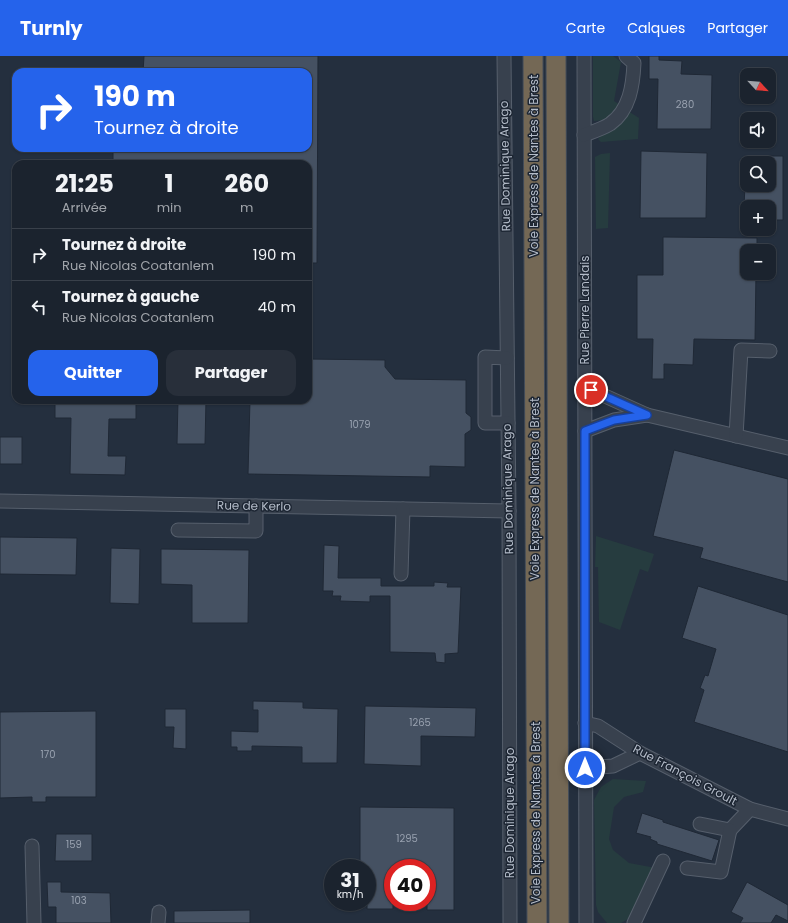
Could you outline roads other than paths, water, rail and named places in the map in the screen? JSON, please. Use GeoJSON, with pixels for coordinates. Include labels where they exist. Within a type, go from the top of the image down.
{"type":"FeatureCollection","features":[{"type":"Feature","properties":{"kind":"highway","name":"Voie Express de Nantes à Brest"},"geometry":{"type":"LineString","coordinates":[[533,56],[537,923]]}},
{"type":"Feature","properties":{"kind":"highway","name":"Voie Express de Nantes à Brest"},"geometry":{"type":"LineString","coordinates":[[556,56],[559,923]]}},
{"type":"Feature","properties":{"kind":"street","name":"Rue Dominique Arago"},"geometry":{"type":"LineString","coordinates":[[504,56],[509,511],[510,923]]}},
{"type":"Feature","properties":{"kind":"street","name":"Rue Pierre Landais"},"geometry":{"type":"LineString","coordinates":[[584,56],[586,923]]}},
{"type":"Feature","properties":{"kind":"street"},"geometry":{"type":"LineString","coordinates":[[584,136],[610,123],[625,107],[634,85],[634,63],[626,56]]}},
{"type":"Feature","properties":{"kind":"street"},"geometry":{"type":"LineString","coordinates":[[736,436],[741,350],[770,351]]}},
{"type":"Feature","properties":{"kind":"street"},"geometry":{"type":"LineString","coordinates":[[507,358],[485,357],[485,423],[508,423]]}},
{"type":"Feature","properties":{"kind":"street"},"geometry":{"type":"LineString","coordinates":[[585,387],[647,415],[788,448]]}},
{"type":"Feature","properties":{"kind":"street"},"geometry":{"type":"LineString","coordinates":[[585,431],[614,420],[647,415]]}},
{"type":"Feature","properties":{"kind":"street","name":"Rue de Kerlo"},"geometry":{"type":"LineString","coordinates":[[0,501],[509,511]]}},
{"type":"Feature","properties":{"kind":"street"},"geometry":{"type":"LineString","coordinates":[[178,530],[256,530],[256,506]]}},
{"type":"Feature","properties":{"kind":"street"},"geometry":{"type":"LineString","coordinates":[[401,574],[403,509]]}},
{"type":"Feature","properties":{"kind":"street","name":"Rue François Groult"},"geometry":{"type":"LineString","coordinates":[[585,723],[598,726],[640,753],[750,809],[788,819]]}},
{"type":"Feature","properties":{"kind":"street"},"geometry":{"type":"LineString","coordinates":[[585,768],[613,766],[640,753]]}},
{"type":"Feature","properties":{"kind":"street"},"geometry":{"type":"LineString","coordinates":[[687,868],[721,872],[730,830],[750,809]]}},
{"type":"Feature","properties":{"kind":"street"},"geometry":{"type":"LineString","coordinates":[[700,824],[730,830]]}},
{"type":"Feature","properties":{"kind":"street"},"geometry":{"type":"LineString","coordinates":[[32,846],[34,923]]}},
{"type":"Feature","properties":{"kind":"street"},"geometry":{"type":"LineString","coordinates":[[634,923],[663,861]]}}]}
